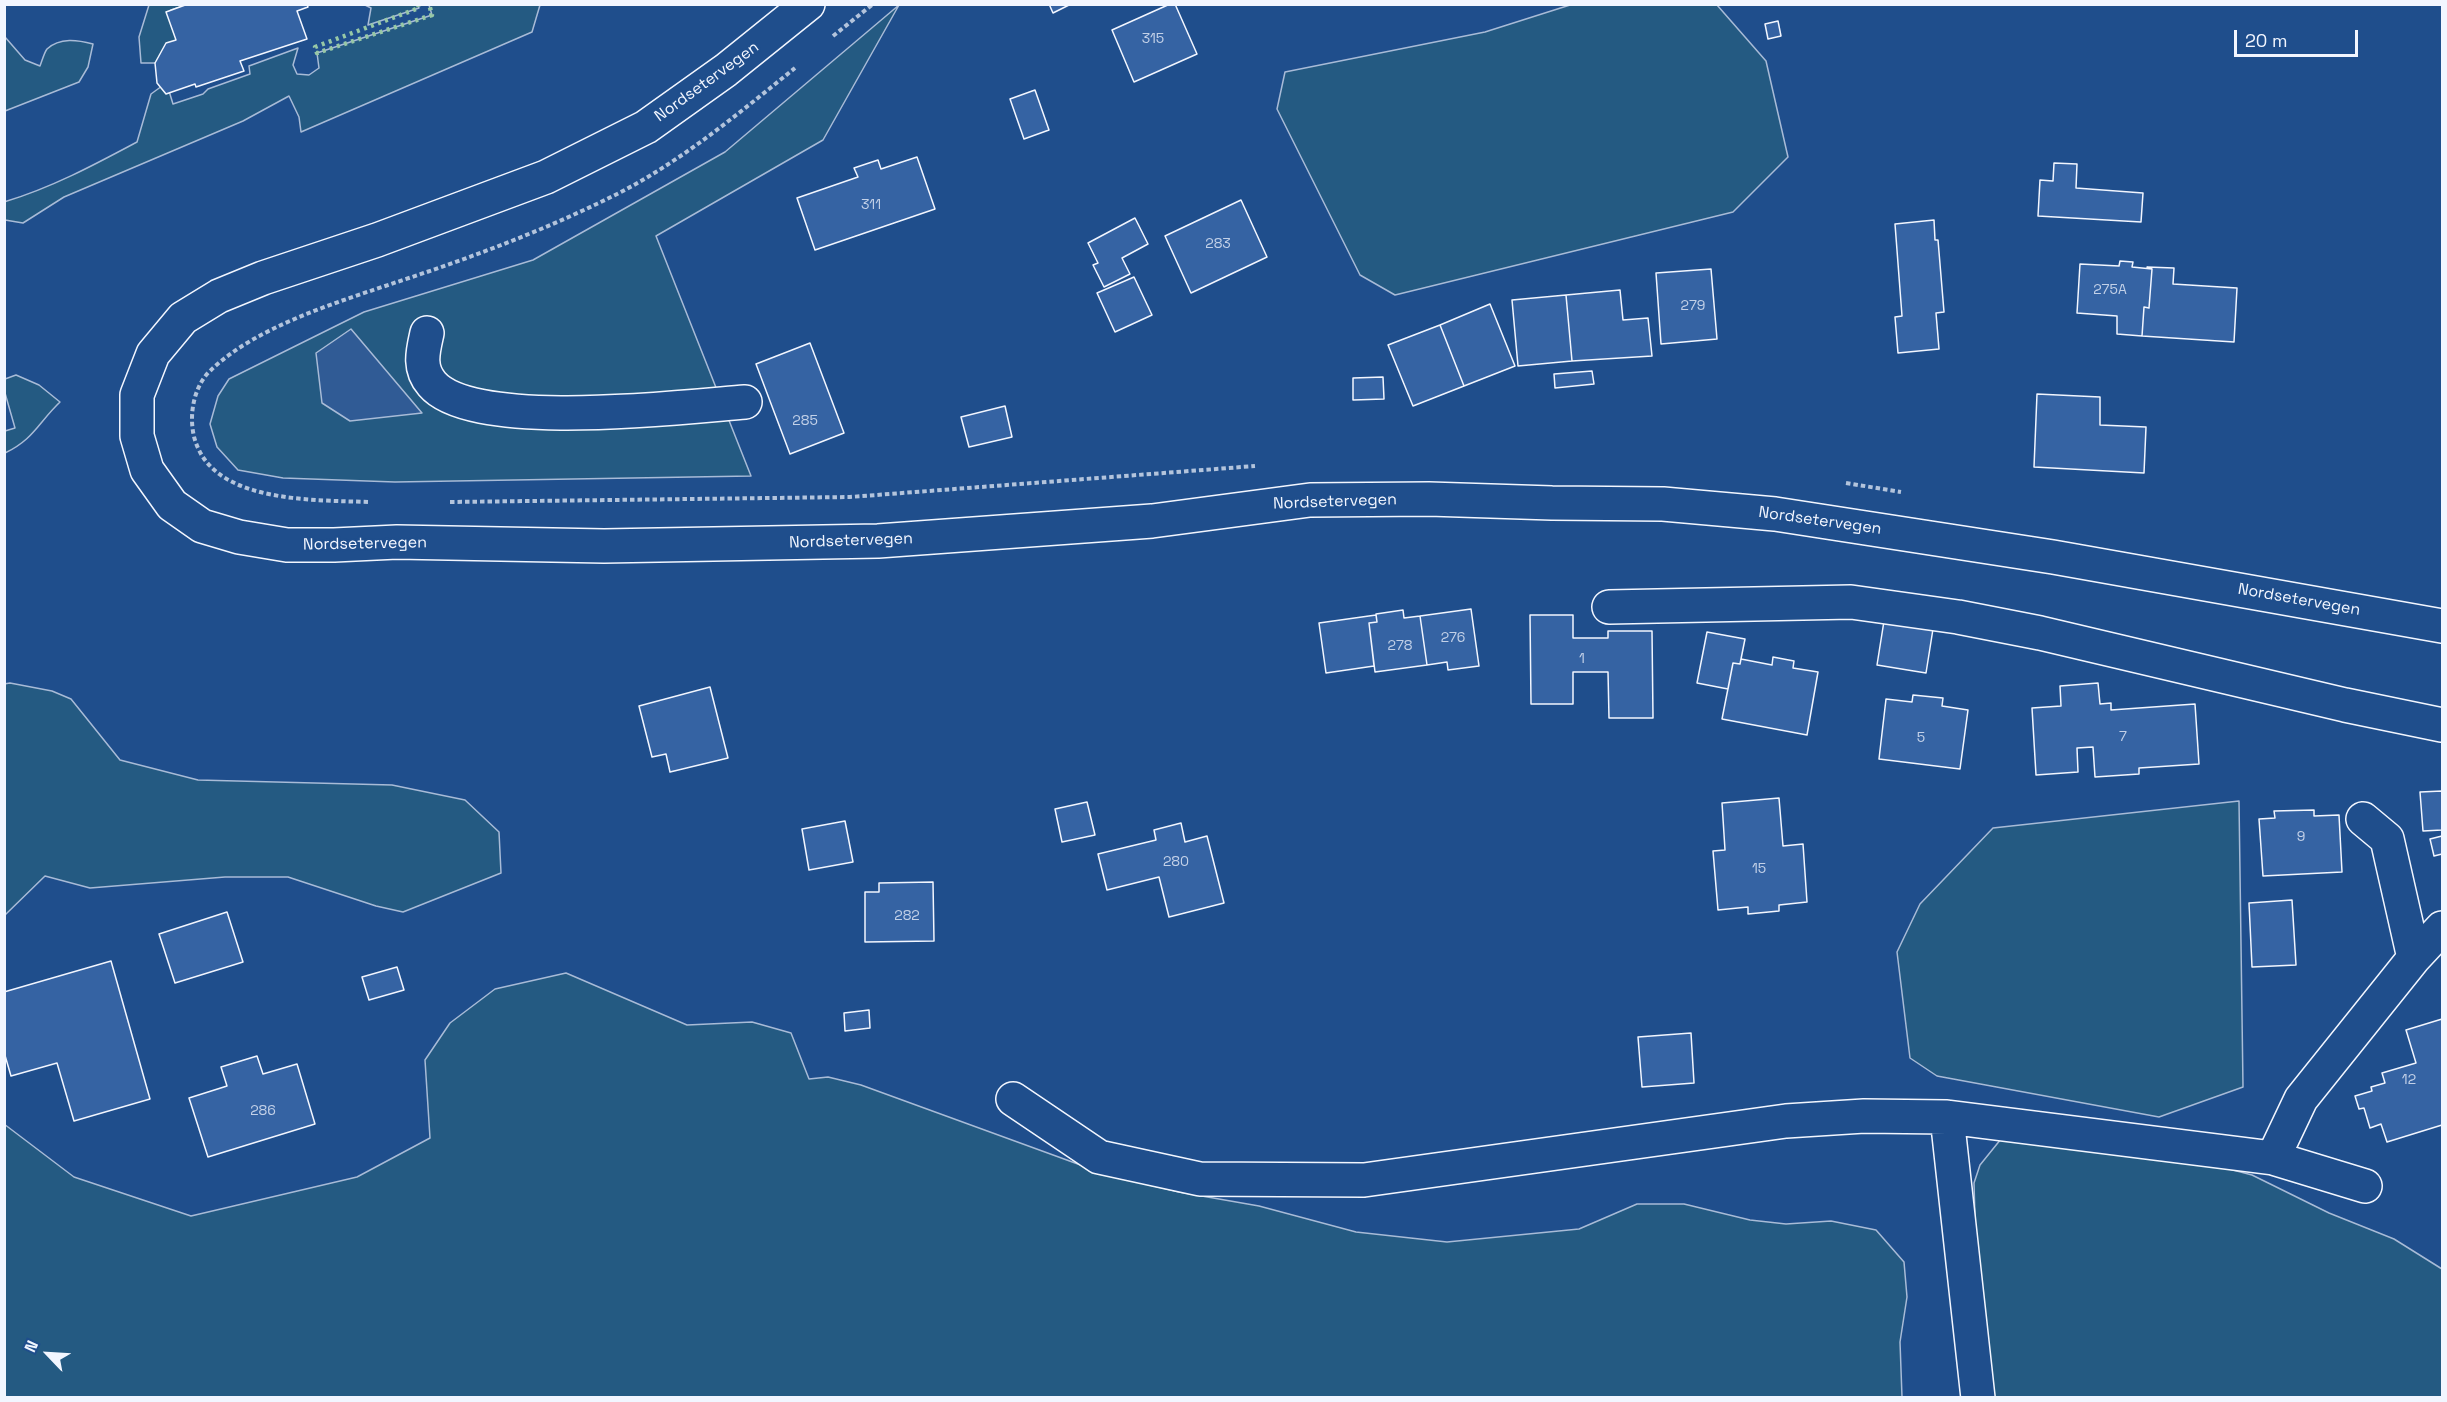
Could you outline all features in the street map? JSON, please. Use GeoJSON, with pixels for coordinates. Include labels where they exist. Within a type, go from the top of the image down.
{"type":"FeatureCollection","features":[{"type":"Feature","properties":{"kind":"main road","name":"Nordsetervegen"},"geometry":{"type":"LineString","coordinates":[[808,4],[726,70],[646,127],[556,172],[377,240],[263,278],[219,296],[183,318],[153,354],[137,395],[137,436],[147,470],[172,505],[202,526],[239,537],[287,545],[397,542],[604,546],[878,542],[1152,521],[1310,500],[1429,499],[1663,504],[1775,513],[2053,557],[2442,626]]}},
{"type":"Feature","properties":{"kind":"main road"},"geometry":{"type":"LineString","coordinates":[[428,333],[421,361],[432,384],[449,397],[493,409],[573,414],[745,402]]}},
{"type":"Feature","properties":{"kind":"main road"},"geometry":{"type":"LineString","coordinates":[[1609,607],[1851,602],[1958,617],[2040,633],[2345,705],[2442,725]]}},
{"type":"Feature","properties":{"kind":"main road"},"geometry":{"type":"LineString","coordinates":[[2363,819],[2387,839],[2414,958]]}},
{"type":"Feature","properties":{"kind":"main road"},"geometry":{"type":"LineString","coordinates":[[2273,1158],[2301,1099],[2414,958],[2442,928]]}},
{"type":"Feature","properties":{"kind":"main road"},"geometry":{"type":"LineString","coordinates":[[1013,1099],[1099,1157],[1200,1179],[1364,1180],[1786,1121],[1864,1116],[1947,1118],[2273,1158],[2365,1186]]}},
{"type":"Feature","properties":{"kind":"main road"},"geometry":{"type":"LineString","coordinates":[[1947,1118],[1978,1398]]}},
{"type":"Feature","properties":{"kind":"path"},"geometry":{"type":"LineString","coordinates":[[825,43],[873,4]]}},
{"type":"Feature","properties":{"kind":"path"},"geometry":{"type":"LineString","coordinates":[[374,503],[280,496],[234,484],[210,468],[198,449],[192,432],[194,399],[210,371],[238,350],[280,327],[355,295],[518,239],[619,193],[668,165],[753,102],[798,65]]}},
{"type":"Feature","properties":{"kind":"path"},"geometry":{"type":"LineString","coordinates":[[446,502],[850,497],[1258,466]]}},
{"type":"Feature","properties":{"kind":"path"},"geometry":{"type":"LineString","coordinates":[[1838,482],[1907,493]]}},
{"type":"Feature","properties":{"kind":"shaded area"},"geometry":{"type":"Polygon","coordinates":[[[149,5],[186,5],[171,10],[181,39],[157,63],[141,63],[139,37],[149,5]]]}},
{"type":"Feature","properties":{"kind":"shaded area"},"geometry":{"type":"Polygon","coordinates":[[[365,5],[418,5],[419,8],[368,25],[371,8],[365,5]]]}},
{"type":"Feature","properties":{"kind":"shaded area"},"geometry":{"type":"Polygon","coordinates":[[[429,5],[540,5],[532,32],[301,132],[299,117],[289,96],[243,121],[64,197],[23,223],[5,220],[4,202],[55,183],[137,142],[151,94],[162,86],[169,91],[173,104],[250,74],[249,66],[298,48],[293,65],[297,74],[309,75],[319,68],[317,53],[432,15],[429,5]]]}},
{"type":"Feature","properties":{"kind":"shaded area"},"geometry":{"type":"Polygon","coordinates":[[[899,5],[823,140],[656,236],[751,476],[395,482],[283,478],[238,470],[217,447],[210,424],[218,396],[229,379],[364,312],[533,260],[725,152],[899,5]]]}},
{"type":"Feature","properties":{"kind":"shaded area"},"geometry":{"type":"Polygon","coordinates":[[[1570,5],[1717,5],[1766,61],[1788,157],[1733,212],[1395,295],[1360,275],[1277,109],[1285,72],[1485,32],[1570,5]]]}},
{"type":"Feature","properties":{"kind":"shaded area"},"geometry":{"type":"Polygon","coordinates":[[[5,37],[25,60],[40,66],[47,49],[52,45],[63,41],[93,44],[88,67],[79,82],[5,111],[5,37]]]}},
{"type":"Feature","properties":{"kind":"shaded area"},"geometry":{"type":"Polygon","coordinates":[[[351,329],[422,413],[350,421],[322,403],[316,353],[351,329]]]}},
{"type":"Feature","properties":{"kind":"shaded area"},"geometry":{"type":"Polygon","coordinates":[[[16,375],[39,385],[60,402],[23,442],[5,453],[5,431],[15,428],[5,393],[5,379],[16,375]]]}},
{"type":"Feature","properties":{"kind":"shaded area"},"geometry":{"type":"Polygon","coordinates":[[[10,683],[52,691],[71,699],[120,760],[198,780],[392,785],[465,800],[499,832],[501,873],[403,912],[376,906],[288,877],[225,877],[90,888],[45,876],[5,915],[4,684],[10,683]]]}},
{"type":"Feature","properties":{"kind":"shaded area"},"geometry":{"type":"Polygon","coordinates":[[[2239,801],[2243,1087],[2159,1117],[1937,1076],[1910,1058],[1897,952],[1920,904],[1993,828],[2239,801]]]}},
{"type":"Feature","properties":{"kind":"shaded area"},"geometry":{"type":"Polygon","coordinates":[[[566,973],[687,1025],[752,1022],[791,1033],[809,1079],[828,1077],[861,1085],[1108,1175],[1179,1192],[1259,1206],[1356,1232],[1447,1242],[1579,1229],[1637,1204],[1684,1204],[1750,1220],[1786,1224],[1831,1221],[1876,1230],[1904,1262],[1907,1297],[1900,1342],[1902,1397],[5,1397],[4,1124],[74,1177],[191,1216],[357,1177],[430,1138],[425,1060],[450,1023],[495,989],[566,973]]]}},
{"type":"Feature","properties":{"kind":"shaded area"},"geometry":{"type":"Polygon","coordinates":[[[2001,1139],[2214,1165],[2252,1175],[2329,1213],[2394,1239],[2442,1269],[2442,1397],[1993,1397],[1976,1253],[1974,1183],[1980,1165],[2001,1139]]]}},
{"type":"Feature","properties":{"kind":"building"},"geometry":{"type":"Polygon","coordinates":[[[188,4],[307,4],[308,7],[297,11],[307,39],[240,61],[244,71],[166,94],[157,83],[155,63],[166,43],[176,40],[166,12],[188,4]]]}},
{"type":"Feature","properties":{"kind":"building"},"geometry":{"type":"Polygon","coordinates":[[[1049,4],[1071,4],[1053,13],[1049,4]]]}},
{"type":"Feature","properties":{"kind":"building"},"geometry":{"type":"Polygon","coordinates":[[[1170,4],[1175,4],[1197,54],[1134,82],[1112,30],[1170,4]]]}},
{"type":"Feature","properties":{"kind":"building"},"geometry":{"type":"Polygon","coordinates":[[[1778,21],[1781,36],[1768,39],[1765,24],[1778,21]]]}},
{"type":"Feature","properties":{"kind":"building"},"geometry":{"type":"Polygon","coordinates":[[[1035,90],[1049,130],[1024,139],[1010,99],[1035,90]]]}},
{"type":"Feature","properties":{"kind":"building"},"geometry":{"type":"Polygon","coordinates":[[[917,157],[935,209],[815,250],[797,198],[858,177],[854,168],[878,160],[881,169],[917,157]]]}},
{"type":"Feature","properties":{"kind":"building"},"geometry":{"type":"Polygon","coordinates":[[[2054,163],[2077,164],[2076,188],[2143,193],[2141,222],[2038,216],[2040,180],[2053,181],[2054,163]]]}},
{"type":"Feature","properties":{"kind":"building"},"geometry":{"type":"Polygon","coordinates":[[[1241,200],[1267,257],[1191,293],[1165,236],[1241,200]]]}},
{"type":"Feature","properties":{"kind":"building"},"geometry":{"type":"Polygon","coordinates":[[[1135,218],[1148,244],[1122,258],[1130,274],[1104,287],[1093,265],[1098,263],[1088,243],[1135,218]]]}},
{"type":"Feature","properties":{"kind":"building"},"geometry":{"type":"Polygon","coordinates":[[[1934,220],[1935,240],[1938,240],[1944,312],[1936,313],[1939,349],[1898,353],[1895,317],[1902,316],[1895,224],[1934,220]]]}},
{"type":"Feature","properties":{"kind":"building"},"geometry":{"type":"Polygon","coordinates":[[[2120,261],[2133,262],[2132,267],[2152,269],[2149,308],[2144,307],[2142,336],[2117,334],[2117,316],[2077,313],[2080,264],[2119,266],[2120,261]]]}},
{"type":"Feature","properties":{"kind":"building"},"geometry":{"type":"Polygon","coordinates":[[[2147,267],[2174,268],[2173,284],[2237,288],[2234,342],[2142,336],[2144,307],[2149,308],[2152,269],[2147,267]]]}},
{"type":"Feature","properties":{"kind":"building"},"geometry":{"type":"Polygon","coordinates":[[[1711,269],[1717,339],[1661,344],[1656,273],[1711,269]]]}},
{"type":"Feature","properties":{"kind":"building"},"geometry":{"type":"Polygon","coordinates":[[[1134,277],[1152,315],[1115,332],[1097,293],[1134,277]]]}},
{"type":"Feature","properties":{"kind":"building"},"geometry":{"type":"Polygon","coordinates":[[[1620,290],[1623,320],[1648,318],[1652,356],[1572,361],[1566,295],[1620,290]]]}},
{"type":"Feature","properties":{"kind":"building"},"geometry":{"type":"Polygon","coordinates":[[[1566,295],[1572,361],[1518,366],[1512,300],[1566,295]]]}},
{"type":"Feature","properties":{"kind":"building"},"geometry":{"type":"Polygon","coordinates":[[[1490,304],[1515,366],[1464,386],[1440,325],[1490,304]]]}},
{"type":"Feature","properties":{"kind":"building"},"geometry":{"type":"Polygon","coordinates":[[[1440,325],[1464,386],[1413,406],[1388,345],[1440,325]]]}},
{"type":"Feature","properties":{"kind":"building"},"geometry":{"type":"Polygon","coordinates":[[[810,343],[844,433],[790,454],[756,364],[810,343]]]}},
{"type":"Feature","properties":{"kind":"building"},"geometry":{"type":"Polygon","coordinates":[[[1592,371],[1594,384],[1555,388],[1554,374],[1592,371]]]}},
{"type":"Feature","properties":{"kind":"building"},"geometry":{"type":"Polygon","coordinates":[[[1383,377],[1384,399],[1353,400],[1353,378],[1383,377]]]}},
{"type":"Feature","properties":{"kind":"building"},"geometry":{"type":"Polygon","coordinates":[[[2037,394],[2100,397],[2100,425],[2146,427],[2144,473],[2034,467],[2037,394]]]}},
{"type":"Feature","properties":{"kind":"building"},"geometry":{"type":"Polygon","coordinates":[[[1005,406],[1012,437],[969,447],[961,417],[1005,406]]]}},
{"type":"Feature","properties":{"kind":"building"},"geometry":{"type":"Polygon","coordinates":[[[1471,609],[1479,666],[1448,670],[1447,662],[1427,665],[1420,616],[1471,609]]]}},
{"type":"Feature","properties":{"kind":"building"},"geometry":{"type":"Polygon","coordinates":[[[1403,610],[1404,618],[1420,616],[1427,665],[1375,672],[1369,623],[1377,622],[1376,614],[1403,610]]]}},
{"type":"Feature","properties":{"kind":"building"},"geometry":{"type":"Polygon","coordinates":[[[1376,615],[1377,622],[1369,623],[1374,666],[1326,673],[1319,623],[1376,615]]]}},
{"type":"Feature","properties":{"kind":"building"},"geometry":{"type":"Polygon","coordinates":[[[1530,615],[1573,615],[1573,638],[1608,638],[1608,631],[1652,631],[1653,718],[1609,718],[1608,672],[1573,672],[1573,704],[1531,704],[1530,615]]]}},
{"type":"Feature","properties":{"kind":"building"},"geometry":{"type":"Polygon","coordinates":[[[1884,621],[1933,629],[1926,673],[1877,665],[1884,621]]]}},
{"type":"Feature","properties":{"kind":"building"},"geometry":{"type":"Polygon","coordinates":[[[1707,632],[1745,639],[1740,664],[1733,663],[1728,689],[1697,683],[1707,632]]]}},
{"type":"Feature","properties":{"kind":"building"},"geometry":{"type":"Polygon","coordinates":[[[1773,657],[1794,661],[1793,668],[1818,672],[1807,735],[1722,719],[1733,663],[1740,664],[1741,659],[1772,665],[1773,657]]]}},
{"type":"Feature","properties":{"kind":"building"},"geometry":{"type":"Polygon","coordinates":[[[2098,683],[2100,704],[2111,703],[2111,710],[2195,704],[2199,764],[2139,768],[2139,774],[2095,777],[2093,747],[2077,748],[2078,772],[2036,775],[2032,708],[2061,706],[2060,686],[2098,683]]]}},
{"type":"Feature","properties":{"kind":"building"},"geometry":{"type":"Polygon","coordinates":[[[710,687],[728,758],[670,772],[666,754],[652,757],[639,706],[710,687]]]}},
{"type":"Feature","properties":{"kind":"building"},"geometry":{"type":"Polygon","coordinates":[[[1913,695],[1943,698],[1942,706],[1968,710],[1960,769],[1879,759],[1886,699],[1912,702],[1913,695]]]}},
{"type":"Feature","properties":{"kind":"building"},"geometry":{"type":"Polygon","coordinates":[[[2442,791],[2442,830],[2423,831],[2420,792],[2442,791]]]}},
{"type":"Feature","properties":{"kind":"building"},"geometry":{"type":"Polygon","coordinates":[[[1779,798],[1783,846],[1803,844],[1807,902],[1779,905],[1779,911],[1748,914],[1748,907],[1718,910],[1713,851],[1725,850],[1722,803],[1779,798]]]}},
{"type":"Feature","properties":{"kind":"building"},"geometry":{"type":"Polygon","coordinates":[[[1087,802],[1095,835],[1062,842],[1055,809],[1087,802]]]}},
{"type":"Feature","properties":{"kind":"building"},"geometry":{"type":"Polygon","coordinates":[[[2314,810],[2314,816],[2339,815],[2342,872],[2263,876],[2259,819],[2275,818],[2274,811],[2314,810]]]}},
{"type":"Feature","properties":{"kind":"building"},"geometry":{"type":"Polygon","coordinates":[[[845,821],[853,862],[809,870],[802,829],[845,821]]]}},
{"type":"Feature","properties":{"kind":"building"},"geometry":{"type":"Polygon","coordinates":[[[1181,823],[1185,842],[1207,836],[1224,903],[1169,917],[1159,877],[1107,890],[1098,854],[1156,840],[1154,830],[1181,823]]]}},
{"type":"Feature","properties":{"kind":"building"},"geometry":{"type":"Polygon","coordinates":[[[2442,836],[2442,854],[2434,856],[2430,839],[2442,836]]]}},
{"type":"Feature","properties":{"kind":"building"},"geometry":{"type":"Polygon","coordinates":[[[933,882],[934,941],[865,942],[865,892],[879,892],[879,883],[933,882]]]}},
{"type":"Feature","properties":{"kind":"building"},"geometry":{"type":"Polygon","coordinates":[[[2292,900],[2296,965],[2252,967],[2249,903],[2292,900]]]}},
{"type":"Feature","properties":{"kind":"building"},"geometry":{"type":"Polygon","coordinates":[[[227,912],[243,962],[175,983],[159,934],[227,912]]]}},
{"type":"Feature","properties":{"kind":"building"},"geometry":{"type":"Polygon","coordinates":[[[111,961],[150,1099],[74,1121],[57,1063],[11,1076],[4,1052],[4,992],[111,961]]]}},
{"type":"Feature","properties":{"kind":"building"},"geometry":{"type":"Polygon","coordinates":[[[397,967],[404,990],[369,1000],[362,977],[397,967]]]}},
{"type":"Feature","properties":{"kind":"building"},"geometry":{"type":"Polygon","coordinates":[[[869,1010],[870,1028],[845,1031],[844,1013],[869,1010]]]}},
{"type":"Feature","properties":{"kind":"building"},"geometry":{"type":"Polygon","coordinates":[[[2442,1019],[2442,1125],[2387,1142],[2381,1124],[2370,1128],[2364,1108],[2359,1109],[2355,1096],[2372,1091],[2371,1087],[2385,1083],[2382,1073],[2416,1063],[2406,1030],[2442,1019]]]}},
{"type":"Feature","properties":{"kind":"building"},"geometry":{"type":"Polygon","coordinates":[[[1691,1033],[1694,1083],[1642,1087],[1638,1037],[1691,1033]]]}},
{"type":"Feature","properties":{"kind":"building"},"geometry":{"type":"Polygon","coordinates":[[[257,1056],[263,1074],[297,1064],[315,1124],[208,1157],[189,1098],[227,1086],[221,1067],[257,1056]]]}},
{"type":"Feature","properties":{"kind":"hedge"},"geometry":{"type":"LineString","coordinates":[[418,4],[419,8],[315,47],[317,53],[432,15],[429,4]]}}]}
